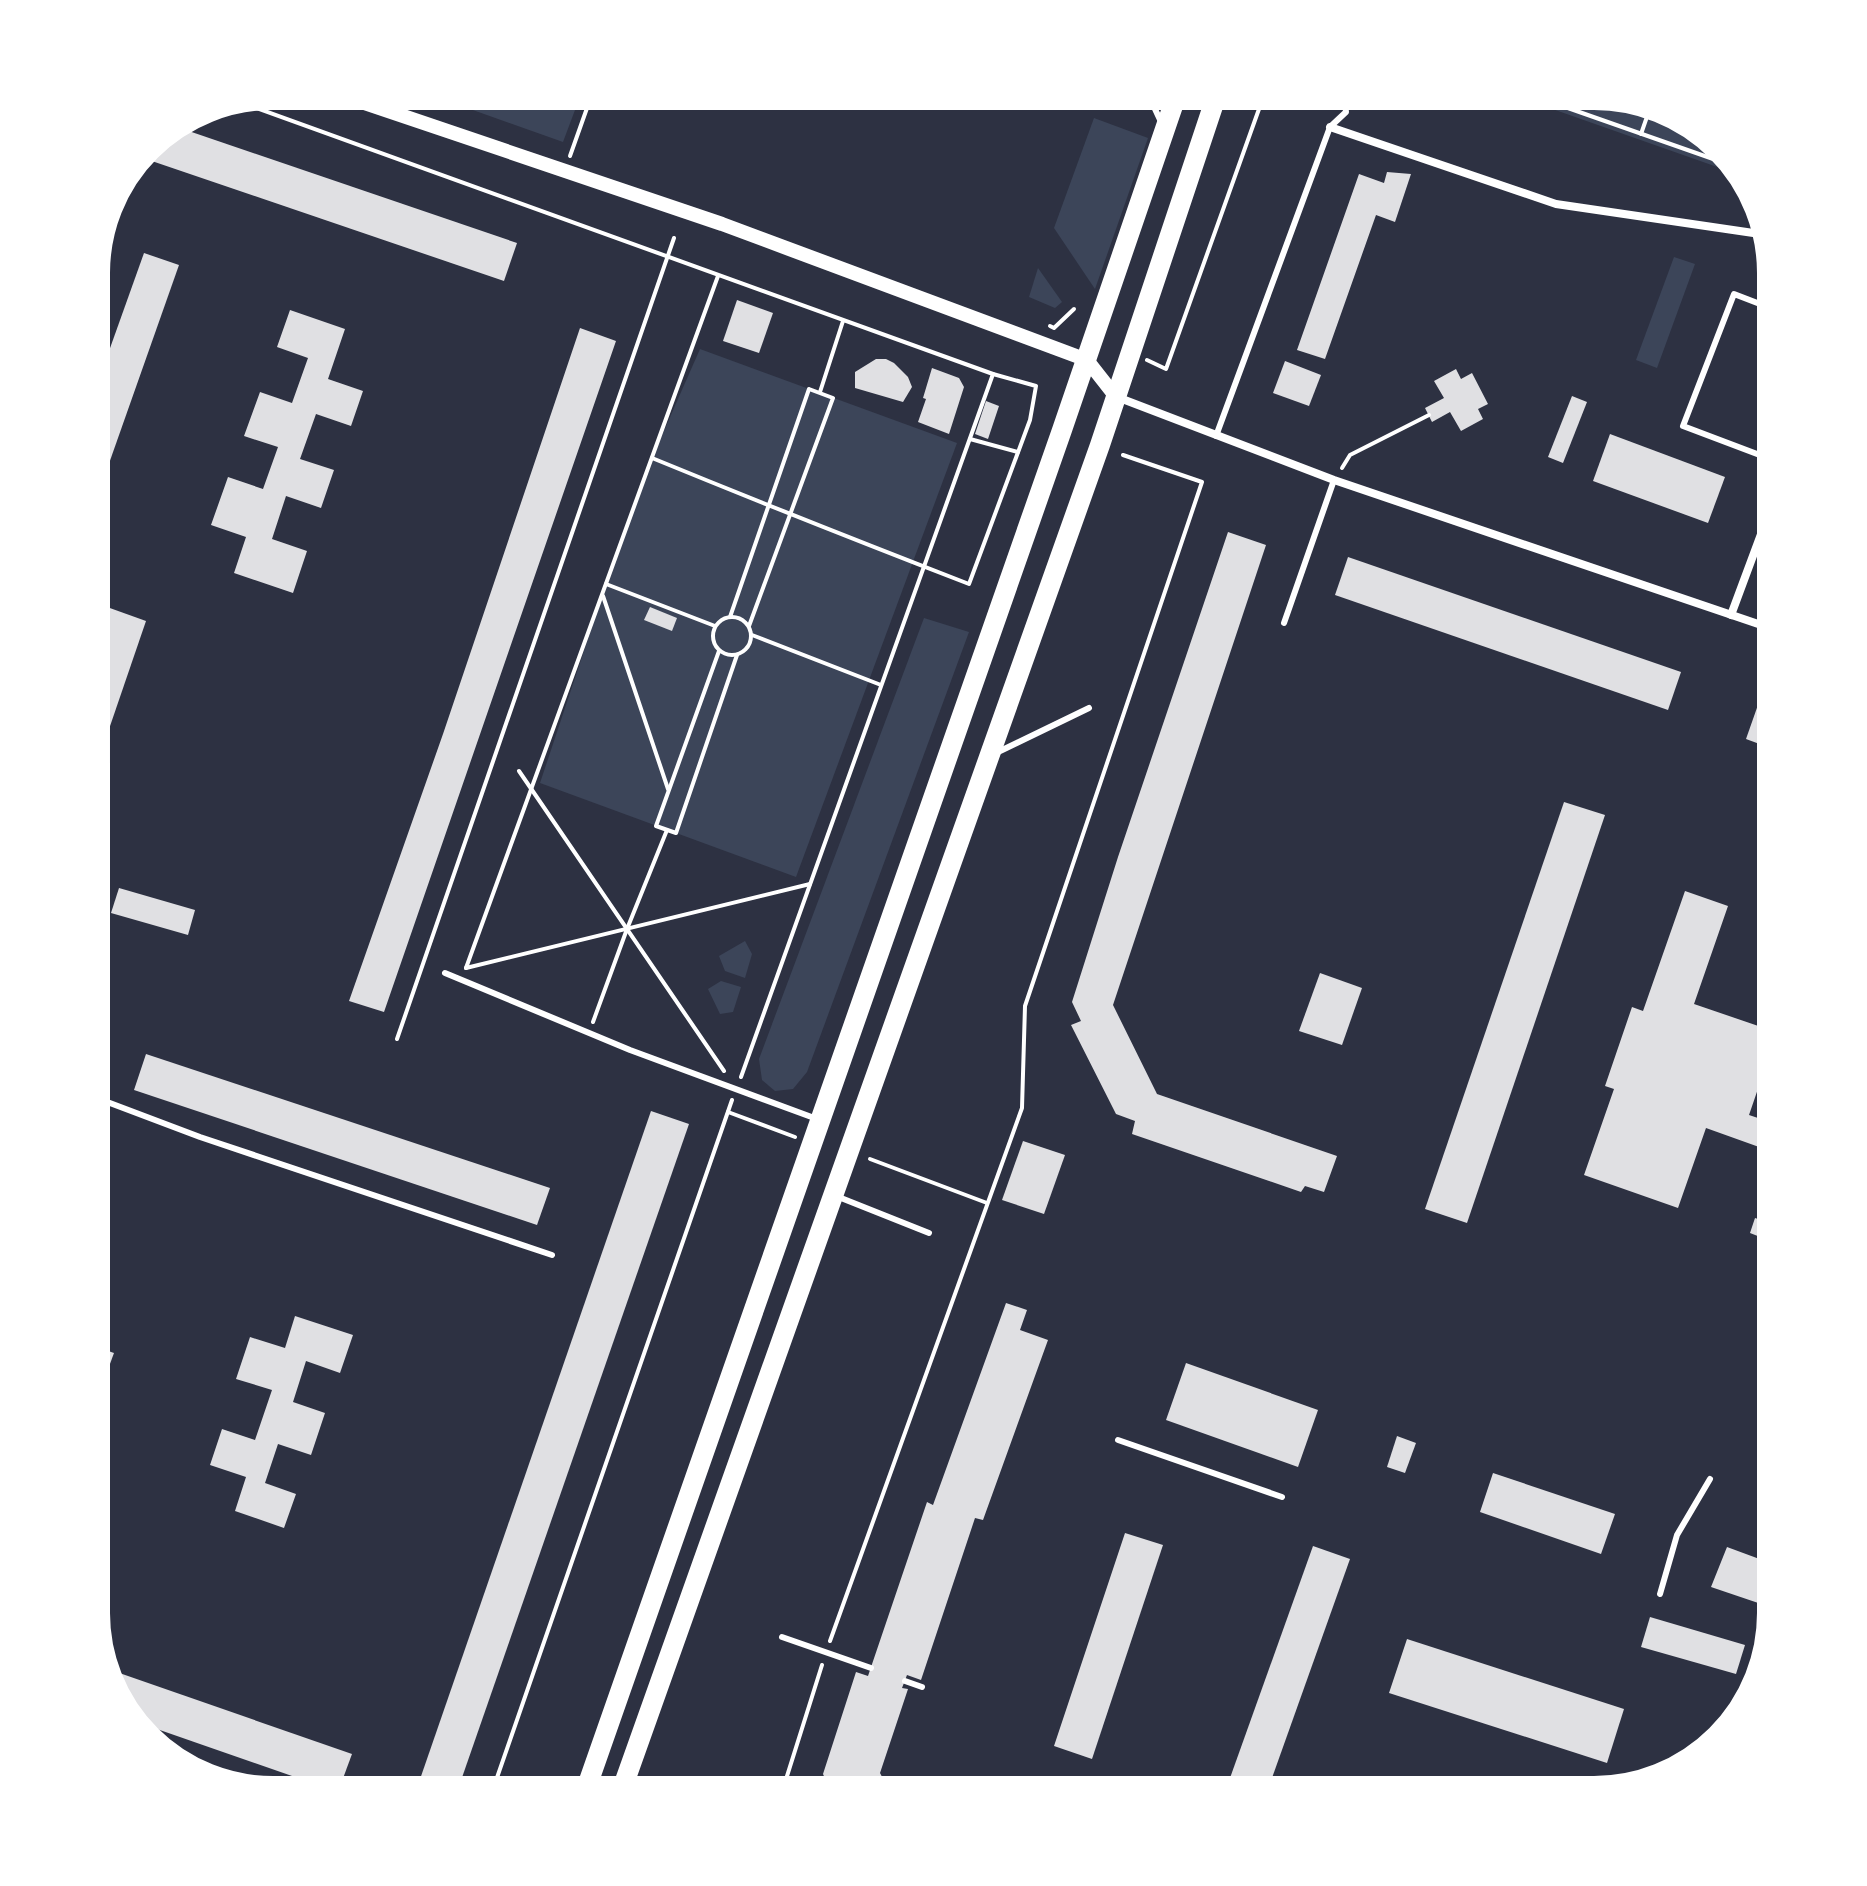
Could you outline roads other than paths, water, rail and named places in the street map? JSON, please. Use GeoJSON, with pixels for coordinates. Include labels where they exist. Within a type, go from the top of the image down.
{"type":"FeatureCollection","features":[{"type":"Feature","properties":{"kind":"main road"},"geometry":{"type":"LineString","coordinates":[[590,1778],[1087,360],[1172,108]]}},
{"type":"Feature","properties":{"kind":"main road"},"geometry":{"type":"LineString","coordinates":[[626,1778],[990,757],[1116,397],[1212,108]]}},
{"type":"Feature","properties":{"kind":"street"},"geometry":{"type":"LineString","coordinates":[[379,108],[722,224],[1087,360],[1116,397],[1216,436],[1334,480],[1759,624]]}},
{"type":"Feature","properties":{"kind":"street"},"geometry":{"type":"LineString","coordinates":[[1330,127],[1556,204],[1754,233]]}},
{"type":"Feature","properties":{"kind":"street"},"geometry":{"type":"LineString","coordinates":[[1731,615],[1759,540]]}},
{"type":"Feature","properties":{"kind":"lane"},"geometry":{"type":"LineString","coordinates":[[1155,108],[1165,130]]}},
{"type":"Feature","properties":{"kind":"lane"},"geometry":{"type":"LineString","coordinates":[[1216,436],[1330,127],[1346,112],[1346,108]]}},
{"type":"Feature","properties":{"kind":"lane"},"geometry":{"type":"LineString","coordinates":[[1759,304],[1734,294],[1683,426],[1759,455]]}},
{"type":"Feature","properties":{"kind":"lane"},"geometry":{"type":"LineString","coordinates":[[1284,623],[1334,480]]}},
{"type":"Feature","properties":{"kind":"lane"},"geometry":{"type":"LineString","coordinates":[[990,757],[1089,708]]}},
{"type":"Feature","properties":{"kind":"lane"},"geometry":{"type":"LineString","coordinates":[[445,973],[589,1033],[820,1120]]}},
{"type":"Feature","properties":{"kind":"lane"},"geometry":{"type":"LineString","coordinates":[[108,1102],[200,1137],[552,1255]]}},
{"type":"Feature","properties":{"kind":"lane"},"geometry":{"type":"LineString","coordinates":[[834,1196],[929,1233]]}},
{"type":"Feature","properties":{"kind":"lane"},"geometry":{"type":"LineString","coordinates":[[1118,1440],[1282,1497]]}},
{"type":"Feature","properties":{"kind":"lane"},"geometry":{"type":"LineString","coordinates":[[1660,1594],[1677,1535],[1710,1479]]}},
{"type":"Feature","properties":{"kind":"lane"},"geometry":{"type":"LineString","coordinates":[[782,1637],[871,1668]]}},
{"type":"Feature","properties":{"kind":"lane"},"geometry":{"type":"LineString","coordinates":[[905,1681],[922,1687]]}}]}
